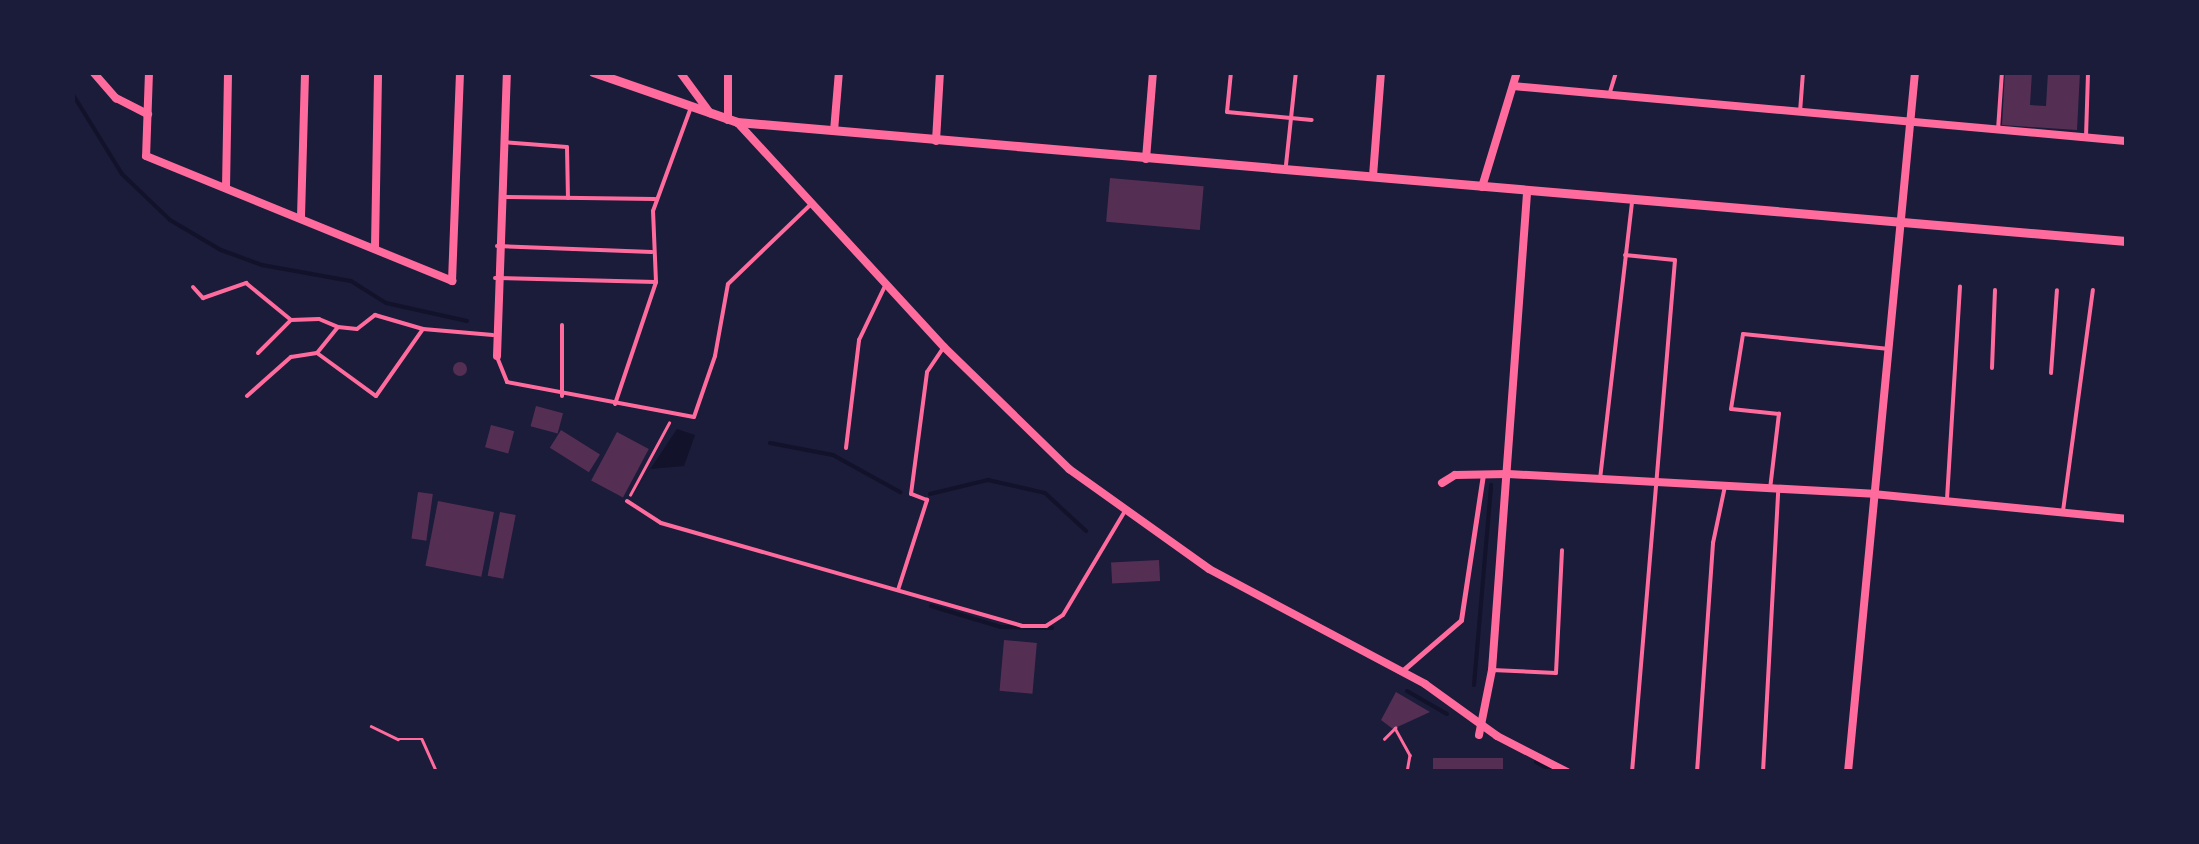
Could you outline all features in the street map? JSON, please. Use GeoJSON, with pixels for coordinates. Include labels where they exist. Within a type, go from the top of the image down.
{"type":"FeatureCollection","features":[{"type":"Feature","properties":{"kind":"street"},"geometry":{"type":"LineString","coordinates":[[93,72],[116,98],[148,114]]}},
{"type":"Feature","properties":{"kind":"street"},"geometry":{"type":"LineString","coordinates":[[149,72],[146,156],[301,216],[452,281],[460,72]]}},
{"type":"Feature","properties":{"kind":"street"},"geometry":{"type":"LineString","coordinates":[[226,188],[228,72]]}},
{"type":"Feature","properties":{"kind":"street"},"geometry":{"type":"LineString","coordinates":[[301,216],[305,72]]}},
{"type":"Feature","properties":{"kind":"street"},"geometry":{"type":"LineString","coordinates":[[374,247],[378,72]]}},
{"type":"Feature","properties":{"kind":"street"},"geometry":{"type":"LineString","coordinates":[[497,356],[493,335],[507,72]]}},
{"type":"Feature","properties":{"kind":"street"},"geometry":{"type":"LineString","coordinates":[[594,72],[690,110],[732,121],[2126,241]]}},
{"type":"Feature","properties":{"kind":"street"},"geometry":{"type":"LineString","coordinates":[[680,72],[715,118]]}},
{"type":"Feature","properties":{"kind":"street"},"geometry":{"type":"LineString","coordinates":[[728,72],[732,121],[944,347],[1069,469],[1124,512],[1209,569],[1402,671],[1481,724],[1567,772]]}},
{"type":"Feature","properties":{"kind":"street"},"geometry":{"type":"LineString","coordinates":[[834,131],[839,72]]}},
{"type":"Feature","properties":{"kind":"street"},"geometry":{"type":"LineString","coordinates":[[936,141],[940,72]]}},
{"type":"Feature","properties":{"kind":"street"},"geometry":{"type":"LineString","coordinates":[[1146,159],[1153,72]]}},
{"type":"Feature","properties":{"kind":"street"},"geometry":{"type":"LineString","coordinates":[[1373,176],[1381,72]]}},
{"type":"Feature","properties":{"kind":"street"},"geometry":{"type":"LineString","coordinates":[[1482,188],[1518,72]]}},
{"type":"Feature","properties":{"kind":"street"},"geometry":{"type":"LineString","coordinates":[[1848,772],[1915,72]]}},
{"type":"Feature","properties":{"kind":"street"},"geometry":{"type":"LineString","coordinates":[[1513,86],[1910,124],[2126,140]]}},
{"type":"Feature","properties":{"kind":"street"},"geometry":{"type":"LineString","coordinates":[[1478,735],[1492,670],[1527,191]]}},
{"type":"Feature","properties":{"kind":"street"},"geometry":{"type":"LineString","coordinates":[[1402,671],[1461,620],[1483,472]]}},
{"type":"Feature","properties":{"kind":"street"},"geometry":{"type":"LineString","coordinates":[[1442,483],[1483,472],[1873,494],[2126,519]]}},
{"type":"Feature","properties":{"kind":"lane"},"geometry":{"type":"LineString","coordinates":[[1230,72],[1228,112],[1312,120]]}},
{"type":"Feature","properties":{"kind":"lane"},"geometry":{"type":"LineString","coordinates":[[1285,170],[1296,72]]}},
{"type":"Feature","properties":{"kind":"lane"},"geometry":{"type":"LineString","coordinates":[[1609,96],[1616,72]]}},
{"type":"Feature","properties":{"kind":"lane"},"geometry":{"type":"LineString","coordinates":[[1800,112],[1803,72]]}},
{"type":"Feature","properties":{"kind":"lane"},"geometry":{"type":"LineString","coordinates":[[1998,130],[2002,72]]}},
{"type":"Feature","properties":{"kind":"lane"},"geometry":{"type":"LineString","coordinates":[[2086,137],[2088,72]]}},
{"type":"Feature","properties":{"kind":"lane"},"geometry":{"type":"LineString","coordinates":[[615,404],[656,282],[656,199],[690,110]]}},
{"type":"Feature","properties":{"kind":"lane"},"geometry":{"type":"LineString","coordinates":[[502,142],[568,147],[568,198]]}},
{"type":"Feature","properties":{"kind":"lane"},"geometry":{"type":"LineString","coordinates":[[499,197],[656,199]]}},
{"type":"Feature","properties":{"kind":"lane"},"geometry":{"type":"LineString","coordinates":[[1600,480],[1632,201]]}},
{"type":"Feature","properties":{"kind":"lane"},"geometry":{"type":"LineString","coordinates":[[497,356],[507,382],[562,396],[694,417],[715,356],[728,284],[810,204]]}},
{"type":"Feature","properties":{"kind":"lane"},"geometry":{"type":"LineString","coordinates":[[497,246],[653,252]]}},
{"type":"Feature","properties":{"kind":"lane"},"geometry":{"type":"LineString","coordinates":[[1625,255],[1675,260],[1652,481],[1632,772]]}},
{"type":"Feature","properties":{"kind":"lane"},"geometry":{"type":"LineString","coordinates":[[496,278],[656,282]]}},
{"type":"Feature","properties":{"kind":"lane"},"geometry":{"type":"LineString","coordinates":[[193,287],[203,298],[246,283],[292,320],[319,319],[357,329],[374,315],[423,329],[493,335]]}},
{"type":"Feature","properties":{"kind":"lane"},"geometry":{"type":"LineString","coordinates":[[846,448],[859,340],[886,284]]}},
{"type":"Feature","properties":{"kind":"lane"},"geometry":{"type":"LineString","coordinates":[[1947,500],[1960,286]]}},
{"type":"Feature","properties":{"kind":"lane"},"geometry":{"type":"LineString","coordinates":[[1992,368],[1996,290]]}},
{"type":"Feature","properties":{"kind":"lane"},"geometry":{"type":"LineString","coordinates":[[2051,372],[2057,290]]}},
{"type":"Feature","properties":{"kind":"lane"},"geometry":{"type":"LineString","coordinates":[[2063,511],[2093,290]]}},
{"type":"Feature","properties":{"kind":"lane"},"geometry":{"type":"LineString","coordinates":[[258,352],[292,320]]}},
{"type":"Feature","properties":{"kind":"lane"},"geometry":{"type":"LineString","coordinates":[[562,325],[562,396]]}},
{"type":"Feature","properties":{"kind":"lane"},"geometry":{"type":"LineString","coordinates":[[317,354],[338,327]]}},
{"type":"Feature","properties":{"kind":"lane"},"geometry":{"type":"LineString","coordinates":[[247,396],[296,354],[317,354],[376,396],[423,329]]}},
{"type":"Feature","properties":{"kind":"lane"},"geometry":{"type":"LineString","coordinates":[[1763,772],[1773,618],[1779,414],[1731,409],[1744,334],[1889,349]]}},
{"type":"Feature","properties":{"kind":"lane"},"geometry":{"type":"LineString","coordinates":[[898,590],[927,500],[911,494],[927,372],[944,347]]}},
{"type":"Feature","properties":{"kind":"lane"},"geometry":{"type":"LineString","coordinates":[[1697,772],[1712,542],[1725,486]]}},
{"type":"Feature","properties":{"kind":"lane"},"geometry":{"type":"LineString","coordinates":[[627,501],[661,523],[1022,626],[1046,626],[1080,596],[1124,512]]}},
{"type":"Feature","properties":{"kind":"lane"},"geometry":{"type":"LineString","coordinates":[[1492,670],[1556,673],[1562,550]]}},
{"type":"Feature","properties":{"kind":"path"},"geometry":{"type":"LineString","coordinates":[[627,501],[674,413]]}},
{"type":"Feature","properties":{"kind":"path"},"geometry":{"type":"LineString","coordinates":[[372,726],[398,739],[422,738],[437,772]]}},
{"type":"Feature","properties":{"kind":"path"},"geometry":{"type":"LineString","coordinates":[[1384,739],[1395,728],[1410,755],[1407,772]]}},
{"type":"Feature","properties":{"kind":"shaded area"},"geometry":{"type":"Polygon","coordinates":[[[677,429],[695,435],[684,466],[650,469],[677,429]]]}},
{"type":"Feature","properties":{"kind":"building"},"geometry":{"type":"Polygon","coordinates":[[[2005,72],[2032,72],[2030,105],[2046,106],[2048,72],[2080,72],[2077,130],[2002,125],[2005,72]]]}},
{"type":"Feature","properties":{"kind":"building"},"geometry":{"type":"Polygon","coordinates":[[[1110,178],[1204,186],[1200,230],[1106,222],[1110,178]]]}},
{"type":"Feature","properties":{"kind":"building"},"geometry":{"type":"Polygon","coordinates":[[[460,362],[467,369],[460,376],[453,369],[460,362]]]}},
{"type":"Feature","properties":{"kind":"building"},"geometry":{"type":"Polygon","coordinates":[[[536,406],[563,413],[558,434],[531,426],[536,406]]]}},
{"type":"Feature","properties":{"kind":"building"},"geometry":{"type":"Polygon","coordinates":[[[491,425],[514,431],[508,453],[485,447],[491,425]]]}},
{"type":"Feature","properties":{"kind":"building"},"geometry":{"type":"Polygon","coordinates":[[[561,430],[600,454],[589,472],[550,448],[561,430]]]}},
{"type":"Feature","properties":{"kind":"building"},"geometry":{"type":"Polygon","coordinates":[[[617,432],[649,449],[623,497],[591,481],[617,432]]]}},
{"type":"Feature","properties":{"kind":"building"},"geometry":{"type":"Polygon","coordinates":[[[418,492],[433,494],[426,541],[411,539],[418,492]]]}},
{"type":"Feature","properties":{"kind":"building"},"geometry":{"type":"Polygon","coordinates":[[[438,501],[494,512],[481,577],[425,566],[438,501]]]}},
{"type":"Feature","properties":{"kind":"building"},"geometry":{"type":"Polygon","coordinates":[[[500,512],[516,515],[503,579],[488,576],[500,512]]]}},
{"type":"Feature","properties":{"kind":"building"},"geometry":{"type":"Polygon","coordinates":[[[1159,560],[1160,581],[1112,583],[1111,563],[1159,560]]]}},
{"type":"Feature","properties":{"kind":"building"},"geometry":{"type":"Polygon","coordinates":[[[1004,640],[1037,643],[1032,694],[1000,691],[1004,640]]]}},
{"type":"Feature","properties":{"kind":"building"},"geometry":{"type":"Polygon","coordinates":[[[1396,692],[1430,712],[1393,729],[1381,720],[1396,692]]]}},
{"type":"Feature","properties":{"kind":"building"},"geometry":{"type":"Polygon","coordinates":[[[1433,758],[1503,758],[1503,772],[1433,772],[1433,758]]]}},
{"type":"Feature","properties":{"kind":"waterway"},"geometry":{"type":"LineString","coordinates":[[72,93],[122,174],[170,220],[221,250],[262,265],[351,281],[386,303],[467,321]]}},
{"type":"Feature","properties":{"kind":"waterway"},"geometry":{"type":"LineString","coordinates":[[770,443],[833,455],[900,492]]}},
{"type":"Feature","properties":{"kind":"waterway"},"geometry":{"type":"LineString","coordinates":[[930,494],[988,480],[1045,493],[1086,531]]}},
{"type":"Feature","properties":{"kind":"waterway"},"geometry":{"type":"LineString","coordinates":[[1474,685],[1491,485]]}},
{"type":"Feature","properties":{"kind":"waterway"},"geometry":{"type":"LineString","coordinates":[[931,606],[1001,627],[1052,628]]}},
{"type":"Feature","properties":{"kind":"waterway"},"geometry":{"type":"LineString","coordinates":[[1407,691],[1447,714]]}},
{"type":"Feature","properties":{"kind":"waterway"},"geometry":{"type":"LineString","coordinates":[[1536,762],[1554,772]]}}]}
